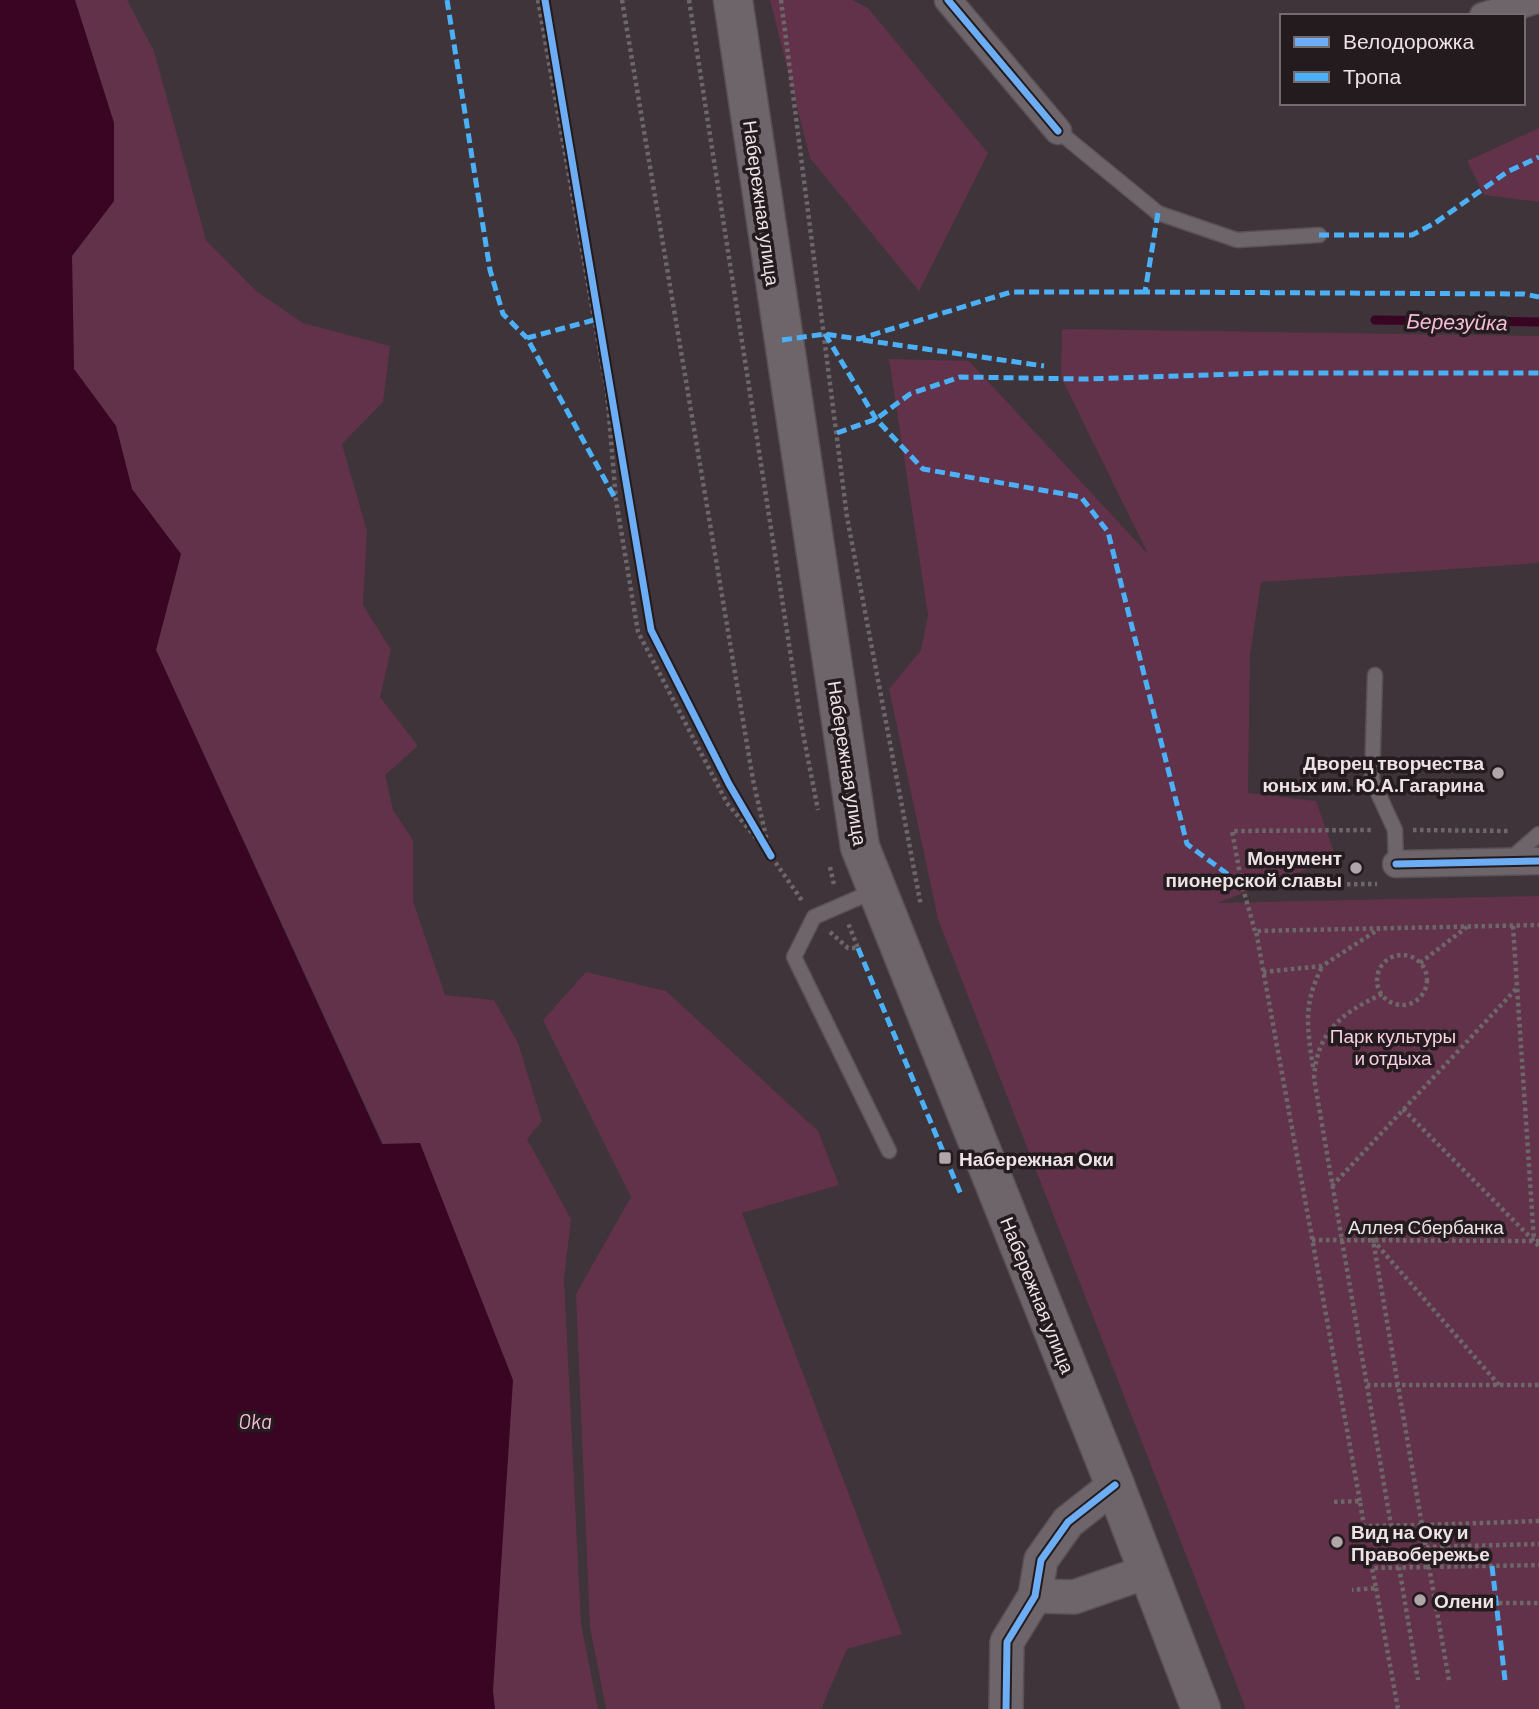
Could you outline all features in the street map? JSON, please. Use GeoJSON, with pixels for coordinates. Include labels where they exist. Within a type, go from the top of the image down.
{"type":"FeatureCollection","features":[{"type":"Feature","properties":{"kind":"main road","name":"Набережная улица"},"geometry":{"type":"LineString","coordinates":[[733,0],[860,847],[859,897],[1115,1485],[1201,1709]]}},
{"type":"Feature","properties":{"kind":"street"},"geometry":{"type":"LineString","coordinates":[[948,0],[1058,131]]}},
{"type":"Feature","properties":{"kind":"street"},"geometry":{"type":"LineString","coordinates":[[1490,14],[1537,0]]}},
{"type":"Feature","properties":{"kind":"street"},"geometry":{"type":"LineString","coordinates":[[1396,864],[1505,863],[1536,846]]}},
{"type":"Feature","properties":{"kind":"street"},"geometry":{"type":"LineString","coordinates":[[1006,1709],[1007,1642],[1019,1618],[1035,1596],[1041,1560],[1068,1522],[1115,1485]]}},
{"type":"Feature","properties":{"kind":"street"},"geometry":{"type":"LineString","coordinates":[[1035,1596],[1074,1597],[1149,1571]]}},
{"type":"Feature","properties":{"kind":"lane"},"geometry":{"type":"LineString","coordinates":[[1058,131],[1158,213],[1237,240],[1320,235]]}},
{"type":"Feature","properties":{"kind":"lane"},"geometry":{"type":"LineString","coordinates":[[1375,676],[1372,780],[1395,830],[1396,864]]}},
{"type":"Feature","properties":{"kind":"lane"},"geometry":{"type":"LineString","coordinates":[[859,897],[814,917],[794,957],[889,1151]]}},
{"type":"Feature","properties":{"kind":"path"},"geometry":{"type":"LineString","coordinates":[[538,0],[607,392],[616,500],[638,632],[727,803],[771,856],[814,917],[848,948],[858,948],[859,897],[827,855]]}},
{"type":"Feature","properties":{"kind":"path"},"geometry":{"type":"LineString","coordinates":[[545,0],[621,452]]}},
{"type":"Feature","properties":{"kind":"path"},"geometry":{"type":"LineString","coordinates":[[622,0],[753,780],[771,856]]}},
{"type":"Feature","properties":{"kind":"path"},"geometry":{"type":"LineString","coordinates":[[689,0],[802,728],[820,817]]}},
{"type":"Feature","properties":{"kind":"path"},"geometry":{"type":"LineString","coordinates":[[781,0],[847,517],[923,916]]}},
{"type":"Feature","properties":{"kind":"path"},"geometry":{"type":"LineString","coordinates":[[743,808],[771,856]]}},
{"type":"Feature","properties":{"kind":"path"},"geometry":{"type":"LineString","coordinates":[[1257,937],[1242,885],[1232,831],[1511,831],[1536,846]]}},
{"type":"Feature","properties":{"kind":"path"},"geometry":{"type":"LineString","coordinates":[[1242,885],[1383,884],[1396,864]]}},
{"type":"Feature","properties":{"kind":"path"},"geometry":{"type":"LineString","coordinates":[[1539,925],[1256,931],[1364,1526],[1539,1521]]}},
{"type":"Feature","properties":{"kind":"path"},"geometry":{"type":"LineString","coordinates":[[1420,963],[1468,926]]}},
{"type":"Feature","properties":{"kind":"path"},"geometry":{"type":"LineString","coordinates":[[1513,926],[1537,1243]]}},
{"type":"Feature","properties":{"kind":"path"},"geometry":{"type":"LineString","coordinates":[[1264,972],[1322,966],[1379,928]]}},
{"type":"Feature","properties":{"kind":"path"},"geometry":{"type":"LineString","coordinates":[[1403,955],[1420,963],[1427,981],[1419,998],[1401,1005],[1382,994],[1377,979],[1385,962],[1403,955]]}},
{"type":"Feature","properties":{"kind":"path"},"geometry":{"type":"LineString","coordinates":[[1322,966],[1310,992],[1307,1026],[1391,1525]]}},
{"type":"Feature","properties":{"kind":"path"},"geometry":{"type":"LineString","coordinates":[[1332,1186],[1517,987]]}},
{"type":"Feature","properties":{"kind":"path"},"geometry":{"type":"LineString","coordinates":[[1314,1078],[1316,1055],[1334,1023],[1361,1004],[1382,994]]}},
{"type":"Feature","properties":{"kind":"path"},"geometry":{"type":"LineString","coordinates":[[1403,1110],[1537,1243]]}},
{"type":"Feature","properties":{"kind":"path"},"geometry":{"type":"LineString","coordinates":[[1373,1240],[1449,1680]]}},
{"type":"Feature","properties":{"kind":"path"},"geometry":{"type":"LineString","coordinates":[[1373,1240],[1499,1385]]}},
{"type":"Feature","properties":{"kind":"path"},"geometry":{"type":"LineString","coordinates":[[1367,1385],[1539,1385]]}},
{"type":"Feature","properties":{"kind":"path"},"geometry":{"type":"LineString","coordinates":[[1334,1502],[1360,1501]]}},
{"type":"Feature","properties":{"kind":"path"},"geometry":{"type":"LineString","coordinates":[[1426,1547],[1539,1544]]}},
{"type":"Feature","properties":{"kind":"path"},"geometry":{"type":"LineString","coordinates":[[1398,1709],[1372,1568],[1539,1565]]}},
{"type":"Feature","properties":{"kind":"path"},"geometry":{"type":"LineString","coordinates":[[1398,1567],[1418,1680]]}},
{"type":"Feature","properties":{"kind":"path"},"geometry":{"type":"LineString","coordinates":[[1352,1591],[1376,1588]]}},
{"type":"Feature","properties":{"kind":"path"},"geometry":{"type":"LineString","coordinates":[[1436,1603],[1539,1603]]}},
{"type":"Feature","properties":{"kind":"green space"},"geometry":{"type":"Polygon","coordinates":[[[75,0],[127,0],[154,51],[206,240],[256,291],[303,323],[390,346],[383,402],[342,444],[367,531],[363,605],[391,650],[380,697],[418,746],[385,775],[393,810],[413,840],[413,901],[445,995],[494,1000],[518,1043],[542,1121],[527,1139],[571,1219],[564,1279],[581,1624],[598,1709],[495,1709],[383,1144],[156,650],[181,554],[132,489],[116,426],[74,369],[72,256],[114,201],[114,123],[75,0]]]}},
{"type":"Feature","properties":{"kind":"green space"},"geometry":{"type":"Polygon","coordinates":[[[770,0],[852,0],[868,8],[988,153],[919,291],[810,158],[770,0]]]}},
{"type":"Feature","properties":{"kind":"green space"},"geometry":{"type":"Polygon","coordinates":[[[1539,128],[1539,202],[1484,195],[1467,161],[1539,128]]]}},
{"type":"Feature","properties":{"kind":"green space","name":"Парк культуры и отдыха"},"geometry":{"type":"Polygon","coordinates":[[[1062,329],[1539,336],[1539,563],[1261,582],[1250,655],[1248,793],[1316,801],[1336,858],[1217,903],[1539,896],[1539,1709],[1246,1709],[938,919],[889,689],[921,650],[928,615],[889,359],[969,361],[1148,554],[1061,377],[1062,329]]]}},
{"type":"Feature","properties":{"kind":"green space"},"geometry":{"type":"Polygon","coordinates":[[[586,972],[666,991],[818,1131],[839,1185],[742,1213],[902,1634],[847,1649],[821,1709],[606,1709],[590,1627],[576,1294],[631,1197],[543,1020],[586,972]]]}},
{"type":"Feature","properties":{"kind":"water","name":"Oka"},"geometry":{"type":"Polygon","coordinates":[[[0,0],[75,0],[114,123],[114,201],[72,256],[74,369],[116,426],[132,489],[181,554],[156,650],[382,1144],[420,1143],[513,1380],[493,1691],[495,1709],[0,1709],[0,0]]]}},
{"type":"Feature","properties":{"kind":"waterway","name":"Березуйка"},"geometry":{"type":"LineString","coordinates":[[1375,320],[1539,322]]}},
{"type":"Feature","properties":{"kind":"marked path"},"geometry":{"type":"LineString","coordinates":[[447,0],[490,270],[503,314],[527,338]]}},
{"type":"Feature","properties":{"kind":"marked path"},"geometry":{"type":"LineString","coordinates":[[1319,235],[1412,235],[1435,223],[1507,172],[1539,157]]}},
{"type":"Feature","properties":{"kind":"marked path"},"geometry":{"type":"LineString","coordinates":[[1158,213],[1145,292],[1524,294],[1539,297]]}},
{"type":"Feature","properties":{"kind":"marked path"},"geometry":{"type":"LineString","coordinates":[[782,340],[825,334],[859,339],[1011,292],[1145,292]]}},
{"type":"Feature","properties":{"kind":"marked path"},"geometry":{"type":"LineString","coordinates":[[594,320],[527,338],[616,500]]}},
{"type":"Feature","properties":{"kind":"marked path"},"geometry":{"type":"LineString","coordinates":[[825,334],[876,419],[923,469],[1081,497],[1108,532],[1187,844],[1242,885]]}},
{"type":"Feature","properties":{"kind":"marked path"},"geometry":{"type":"LineString","coordinates":[[863,340],[1044,366]]}},
{"type":"Feature","properties":{"kind":"marked path"},"geometry":{"type":"LineString","coordinates":[[837,433],[876,419],[910,394],[960,377],[1086,379],[1265,373],[1539,373]]}},
{"type":"Feature","properties":{"kind":"marked path"},"geometry":{"type":"LineString","coordinates":[[858,948],[962,1197]]}},
{"type":"Feature","properties":{"kind":"marked path"},"geometry":{"type":"LineString","coordinates":[[1492,1566],[1505,1680]]}},
{"type":"Feature","properties":{"kind":"cycle path"},"geometry":{"type":"LineString","coordinates":[[545,0],[651,630],[729,784],[771,856]]}},
{"type":"Feature","properties":{"kind":"cycle path"},"geometry":{"type":"LineString","coordinates":[[948,0],[1058,131]]}},
{"type":"Feature","properties":{"kind":"cycle path"},"geometry":{"type":"LineString","coordinates":[[1396,864],[1539,861]]}},
{"type":"Feature","properties":{"kind":"cycle path"},"geometry":{"type":"LineString","coordinates":[[1006,1709],[1007,1642],[1035,1596],[1041,1560],[1068,1522],[1115,1485]]}},
{"type":"Feature","properties":{"kind":"place","name":"Дворец творчества юных им. Ю.А.Гагарина"},"geometry":{"type":"Point","coordinates":[1498,773]}},
{"type":"Feature","properties":{"kind":"place","name":"Монумент пионерской славы"},"geometry":{"type":"Point","coordinates":[1356,868]}},
{"type":"Feature","properties":{"kind":"place","name":"Набережная Оки"},"geometry":{"type":"Point","coordinates":[945,1158]}},
{"type":"Feature","properties":{"kind":"place","name":"Вид на Оку и Правобережье"},"geometry":{"type":"Point","coordinates":[1337,1542]}},
{"type":"Feature","properties":{"kind":"place","name":"Олени"},"geometry":{"type":"Point","coordinates":[1420,1600]}}]}
